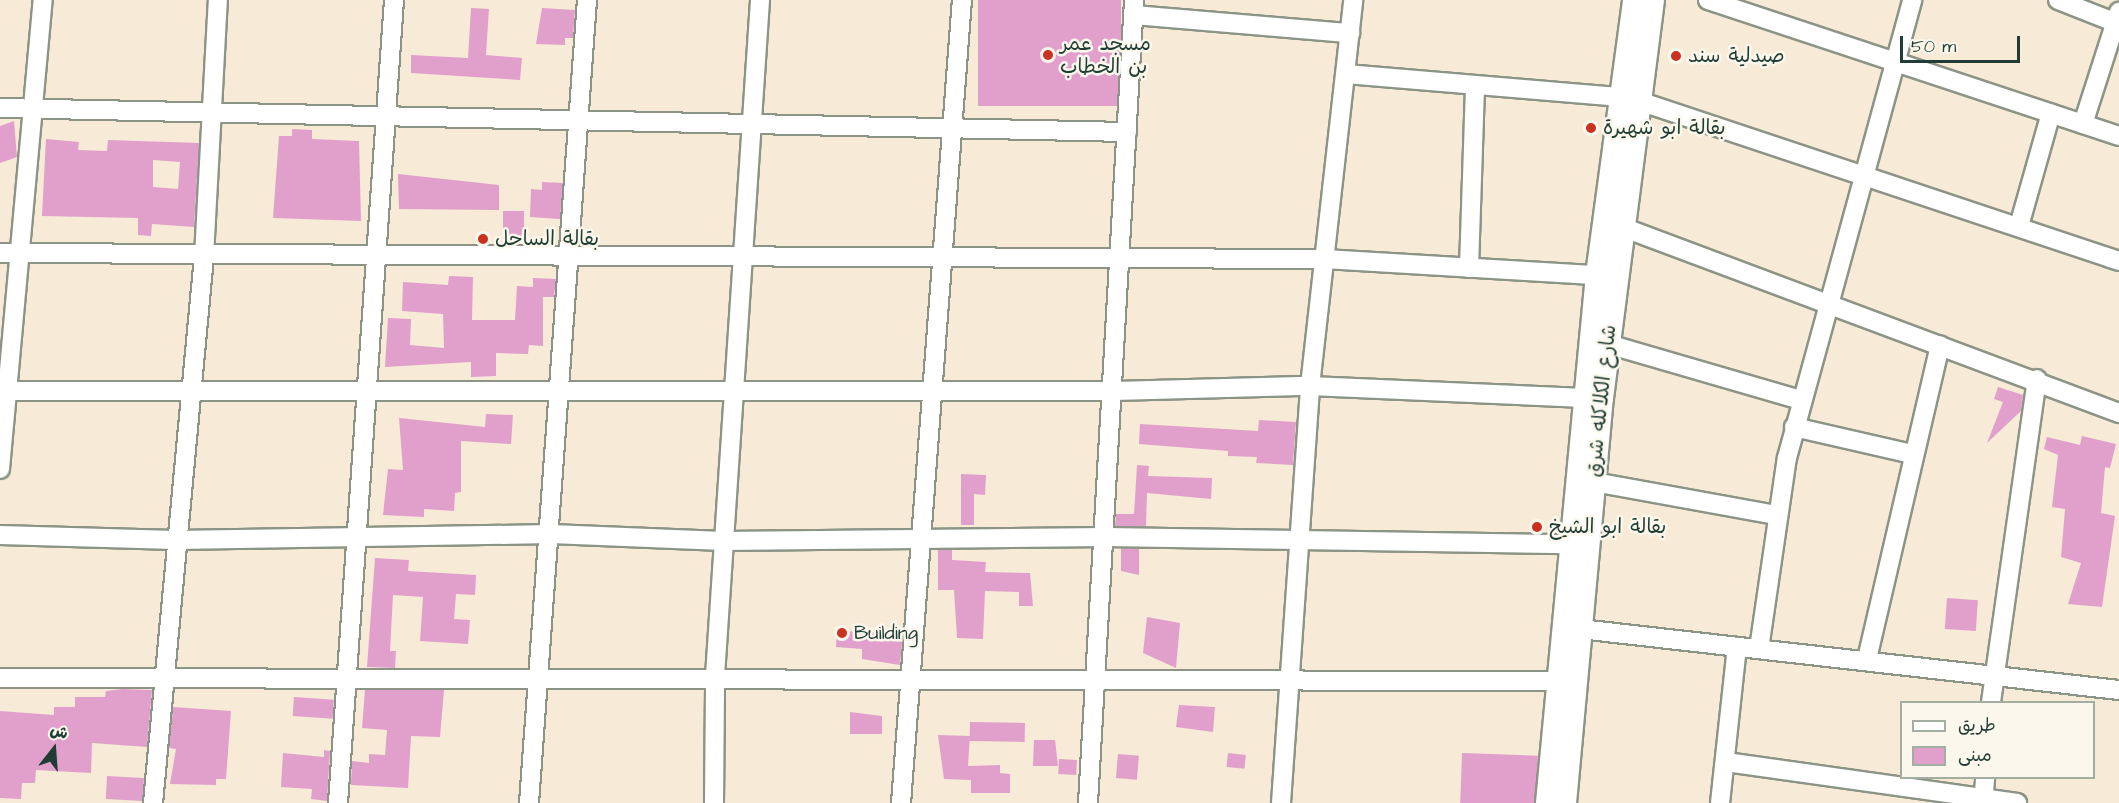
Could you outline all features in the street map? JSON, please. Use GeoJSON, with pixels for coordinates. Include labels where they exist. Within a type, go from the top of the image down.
{"type":"FeatureCollection","features":[{"type":"Feature","properties":{"kind":"street"},"geometry":{"type":"LineString","coordinates":[[0,469],[8,254],[30,109],[43,0]]}},
{"type":"Feature","properties":{"kind":"street"},"geometry":{"type":"LineString","coordinates":[[153,803],[188,393],[204,256],[218,0]]}},
{"type":"Feature","properties":{"kind":"street"},"geometry":{"type":"LineString","coordinates":[[338,803],[350,678],[355,538],[368,390],[374,257],[387,114],[393,0]]}},
{"type":"Feature","properties":{"kind":"street"},"geometry":{"type":"LineString","coordinates":[[528,803],[551,534],[559,388],[587,0]]}},
{"type":"Feature","properties":{"kind":"street"},"geometry":{"type":"LineString","coordinates":[[714,803],[715,676],[760,0]]}},
{"type":"Feature","properties":{"kind":"street"},"geometry":{"type":"LineString","coordinates":[[901,803],[908,679],[934,389],[962,0]]}},
{"type":"Feature","properties":{"kind":"street"},"geometry":{"type":"LineString","coordinates":[[1281,803],[1310,386],[1353,0]]}},
{"type":"Feature","properties":{"kind":"street","name":"شارع الكلاكله شرق"},"geometry":{"type":"LineString","coordinates":[[1565,803],[1594,482],[1622,227],[1637,0]]}},
{"type":"Feature","properties":{"kind":"street"},"geometry":{"type":"LineString","coordinates":[[1708,0],[2119,136]]}},
{"type":"Feature","properties":{"kind":"street"},"geometry":{"type":"LineString","coordinates":[[1759,650],[1776,515],[1794,427],[1830,307],[1864,176],[1898,61],[1912,0]]}},
{"type":"Feature","properties":{"kind":"street"},"geometry":{"type":"LineString","coordinates":[[2058,0],[2118,20],[2083,124]]}},
{"type":"Feature","properties":{"kind":"street"},"geometry":{"type":"LineString","coordinates":[[1088,803],[1106,537],[1114,391],[1117,259],[1134,8],[1350,33]]}},
{"type":"Feature","properties":{"kind":"street"},"geometry":{"type":"LineString","coordinates":[[1346,74],[1630,99],[2119,261]]}},
{"type":"Feature","properties":{"kind":"street"},"geometry":{"type":"LineString","coordinates":[[1469,268],[1475,87]]}},
{"type":"Feature","properties":{"kind":"street","name":"شارع الكلاكله شرق"},"geometry":{"type":"LineString","coordinates":[[1547,803],[1569,544],[1598,275],[1630,99]]}},
{"type":"Feature","properties":{"kind":"street"},"geometry":{"type":"LineString","coordinates":[[0,108],[213,114],[387,114],[579,123],[751,123],[1127,132]]}},
{"type":"Feature","properties":{"kind":"street"},"geometry":{"type":"LineString","coordinates":[[2019,226],[2051,113]]}},
{"type":"Feature","properties":{"kind":"street"},"geometry":{"type":"LineString","coordinates":[[1622,227],[1830,307],[2037,380],[2119,412]]}},
{"type":"Feature","properties":{"kind":"street"},"geometry":{"type":"LineString","coordinates":[[8,254],[374,257],[569,254],[744,260],[1325,259],[1598,275]]}},
{"type":"Feature","properties":{"kind":"street"},"geometry":{"type":"LineString","coordinates":[[1608,344],[1801,399]]}},
{"type":"Feature","properties":{"kind":"street"},"geometry":{"type":"LineString","coordinates":[[1867,659],[1912,454],[1940,345]]}},
{"type":"Feature","properties":{"kind":"street"},"geometry":{"type":"LineString","coordinates":[[1991,701],[2037,380]]}},
{"type":"Feature","properties":{"kind":"street"},"geometry":{"type":"LineString","coordinates":[[4,391],[188,393],[559,388],[733,391],[934,389],[1114,391],[1310,386],[1585,398]]}},
{"type":"Feature","properties":{"kind":"street"},"geometry":{"type":"LineString","coordinates":[[1794,427],[1912,454]]}},
{"type":"Feature","properties":{"kind":"street"},"geometry":{"type":"LineString","coordinates":[[1594,482],[1776,515]]}},
{"type":"Feature","properties":{"kind":"street"},"geometry":{"type":"LineString","coordinates":[[0,535],[175,540],[551,534],[723,542],[1106,537],[1569,544]]}},
{"type":"Feature","properties":{"kind":"street"},"geometry":{"type":"LineString","coordinates":[[1580,629],[1759,650],[1994,672],[2119,690]]}},
{"type":"Feature","properties":{"kind":"street"},"geometry":{"type":"LineString","coordinates":[[1720,803],[1737,647]]}},
{"type":"Feature","properties":{"kind":"street"},"geometry":{"type":"LineString","coordinates":[[0,678],[350,678],[539,675],[908,679],[1558,681]]}},
{"type":"Feature","properties":{"kind":"street"},"geometry":{"type":"LineString","coordinates":[[1726,762],[1984,801],[2018,803]]}},
{"type":"Feature","properties":{"kind":"street"},"geometry":{"type":"LineString","coordinates":[[1984,801],[1985,779]]}},
{"type":"Feature","properties":{"kind":"building","name":"مسجد عمر بن الخطاب"},"geometry":{"type":"Polygon","coordinates":[[[978,0],[1121,0],[1121,106],[978,106],[978,0]]]}},
{"type":"Feature","properties":{"kind":"building"},"geometry":{"type":"Polygon","coordinates":[[[471,8],[489,9],[486,55],[522,58],[520,80],[411,73],[411,55],[468,58],[471,8]]]}},
{"type":"Feature","properties":{"kind":"building"},"geometry":{"type":"Polygon","coordinates":[[[542,8],[575,10],[573,38],[565,38],[565,45],[536,44],[542,8]]]}},
{"type":"Feature","properties":{"kind":"building"},"geometry":{"type":"Polygon","coordinates":[[[14,121],[17,157],[0,163],[0,126],[14,121]]]}},
{"type":"Feature","properties":{"kind":"building"},"geometry":{"type":"Polygon","coordinates":[[[292,129],[312,130],[312,139],[359,141],[361,221],[273,218],[279,136],[292,136],[292,129]]]}},
{"type":"Feature","properties":{"kind":"building"},"geometry":{"type":"Polygon","coordinates":[[[46,139],[79,142],[78,150],[107,151],[108,140],[199,143],[194,227],[152,224],[151,236],[138,235],[138,218],[42,216],[46,139]],[[153,160],[153,187],[178,189],[180,162],[153,160]]]}},
{"type":"Feature","properties":{"kind":"building"},"geometry":{"type":"Polygon","coordinates":[[[398,174],[499,185],[499,210],[399,209],[398,174]]]}},
{"type":"Feature","properties":{"kind":"building"},"geometry":{"type":"Polygon","coordinates":[[[542,182],[563,183],[560,219],[530,217],[531,189],[542,190],[542,182]]]}},
{"type":"Feature","properties":{"kind":"building"},"geometry":{"type":"Polygon","coordinates":[[[503,211],[524,211],[524,238],[503,238],[503,211]]]}},
{"type":"Feature","properties":{"kind":"building"},"geometry":{"type":"Polygon","coordinates":[[[449,276],[473,277],[472,320],[515,320],[517,286],[533,287],[533,278],[556,279],[554,297],[543,297],[543,346],[529,345],[528,354],[496,353],[496,376],[471,377],[471,362],[385,367],[388,318],[411,319],[410,345],[444,348],[443,314],[402,311],[403,282],[448,285],[449,276]]]}},
{"type":"Feature","properties":{"kind":"building"},"geometry":{"type":"Polygon","coordinates":[[[1998,387],[2023,395],[2021,411],[1987,443],[2003,402],[1994,399],[1998,387]]]}},
{"type":"Feature","properties":{"kind":"building"},"geometry":{"type":"Polygon","coordinates":[[[486,414],[513,415],[511,444],[461,441],[461,492],[455,493],[454,511],[424,509],[424,517],[383,515],[388,469],[403,470],[399,418],[485,427],[486,414]]]}},
{"type":"Feature","properties":{"kind":"building"},"geometry":{"type":"Polygon","coordinates":[[[1259,420],[1296,422],[1293,465],[1256,463],[1257,457],[1228,456],[1228,451],[1139,444],[1140,424],[1258,431],[1259,420]]]}},
{"type":"Feature","properties":{"kind":"building"},"geometry":{"type":"Polygon","coordinates":[[[2082,436],[2116,444],[2110,468],[2105,467],[2101,513],[2115,516],[2102,607],[2068,604],[2081,563],[2061,557],[2065,509],[2052,507],[2058,455],[2044,449],[2047,437],[2080,445],[2082,436]]]}},
{"type":"Feature","properties":{"kind":"building"},"geometry":{"type":"Polygon","coordinates":[[[1137,465],[1149,466],[1148,476],[1212,478],[1211,499],[1147,493],[1146,526],[1115,526],[1116,514],[1134,514],[1137,465]]]}},
{"type":"Feature","properties":{"kind":"building"},"geometry":{"type":"Polygon","coordinates":[[[961,474],[986,475],[985,495],[974,494],[974,525],[961,525],[961,474]]]}},
{"type":"Feature","properties":{"kind":"building"},"geometry":{"type":"Polygon","coordinates":[[[1121,548],[1139,549],[1139,575],[1121,571],[1121,548]]]}},
{"type":"Feature","properties":{"kind":"building"},"geometry":{"type":"Polygon","coordinates":[[[938,550],[952,550],[952,560],[986,562],[985,572],[1030,573],[1033,606],[1019,606],[1019,592],[985,591],[983,639],[957,638],[954,590],[938,590],[938,550]]]}},
{"type":"Feature","properties":{"kind":"building"},"geometry":{"type":"Polygon","coordinates":[[[375,558],[409,560],[408,571],[476,575],[475,595],[456,594],[454,619],[470,620],[468,644],[420,641],[423,597],[393,595],[390,651],[396,651],[395,668],[367,667],[375,558]]]}},
{"type":"Feature","properties":{"kind":"building"},"geometry":{"type":"Polygon","coordinates":[[[1947,598],[1978,600],[1976,631],[1945,629],[1947,598]]]}},
{"type":"Feature","properties":{"kind":"building"},"geometry":{"type":"Polygon","coordinates":[[[1147,617],[1180,623],[1176,668],[1143,653],[1147,617]]]}},
{"type":"Feature","properties":{"kind":"building"},"geometry":{"type":"Polygon","coordinates":[[[837,631],[903,633],[900,665],[862,659],[862,649],[836,647],[837,631]]]}},
{"type":"Feature","properties":{"kind":"building"},"geometry":{"type":"Polygon","coordinates":[[[152,690],[147,747],[92,743],[91,773],[36,770],[35,783],[22,783],[21,799],[0,798],[0,711],[54,715],[54,707],[75,707],[75,697],[105,697],[106,691],[152,690]]]}},
{"type":"Feature","properties":{"kind":"building"},"geometry":{"type":"Polygon","coordinates":[[[365,690],[444,690],[440,737],[411,736],[408,788],[351,785],[352,761],[369,763],[369,754],[385,755],[387,730],[362,728],[365,690]]]}},
{"type":"Feature","properties":{"kind":"building"},"geometry":{"type":"Polygon","coordinates":[[[294,697],[334,700],[333,719],[293,716],[294,697]]]}},
{"type":"Feature","properties":{"kind":"building"},"geometry":{"type":"Polygon","coordinates":[[[1179,705],[1215,707],[1213,732],[1176,727],[1179,705]]]}},
{"type":"Feature","properties":{"kind":"building"},"geometry":{"type":"Polygon","coordinates":[[[173,707],[231,711],[226,779],[216,779],[216,785],[170,784],[176,749],[169,748],[173,707]]]}},
{"type":"Feature","properties":{"kind":"building"},"geometry":{"type":"Polygon","coordinates":[[[850,712],[882,716],[882,734],[850,734],[850,712]]]}},
{"type":"Feature","properties":{"kind":"building"},"geometry":{"type":"Polygon","coordinates":[[[970,722],[1025,723],[1025,742],[970,741],[970,722]]]}},
{"type":"Feature","properties":{"kind":"building"},"geometry":{"type":"Polygon","coordinates":[[[938,735],[970,736],[968,766],[1000,765],[1000,773],[1010,774],[1010,793],[971,793],[971,780],[944,779],[938,735]]]}},
{"type":"Feature","properties":{"kind":"building"},"geometry":{"type":"Polygon","coordinates":[[[1034,740],[1055,740],[1058,766],[1033,766],[1034,740]]]}},
{"type":"Feature","properties":{"kind":"building"},"geometry":{"type":"Polygon","coordinates":[[[324,750],[330,751],[327,801],[311,799],[312,789],[281,787],[283,753],[324,757],[324,750]]]}},
{"type":"Feature","properties":{"kind":"building"},"geometry":{"type":"Polygon","coordinates":[[[1228,753],[1246,755],[1244,769],[1227,767],[1228,753]]]}},
{"type":"Feature","properties":{"kind":"building"},"geometry":{"type":"Polygon","coordinates":[[[1462,753],[1538,756],[1536,803],[1460,803],[1462,753]]]}},
{"type":"Feature","properties":{"kind":"building"},"geometry":{"type":"Polygon","coordinates":[[[1118,754],[1139,756],[1137,780],[1116,778],[1118,754]]]}},
{"type":"Feature","properties":{"kind":"building"},"geometry":{"type":"Polygon","coordinates":[[[1059,759],[1077,760],[1076,775],[1058,774],[1059,759]]]}},
{"type":"Feature","properties":{"kind":"building"},"geometry":{"type":"Polygon","coordinates":[[[107,776],[144,778],[143,801],[106,799],[107,776]]]}},
{"type":"Feature","properties":{"kind":"place","name":"مسجد عمر بن الخطاب"},"geometry":{"type":"Point","coordinates":[1048,55]}},
{"type":"Feature","properties":{"kind":"place","name":"صيدلية سند"},"geometry":{"type":"Point","coordinates":[1676,56]}},
{"type":"Feature","properties":{"kind":"place","name":"بقالة ابو شهيرة"},"geometry":{"type":"Point","coordinates":[1591,128]}},
{"type":"Feature","properties":{"kind":"place","name":"بقالة الساحل"},"geometry":{"type":"Point","coordinates":[483,239]}},
{"type":"Feature","properties":{"kind":"place","name":"بقالة ابو الشيخ"},"geometry":{"type":"Point","coordinates":[1537,527]}},
{"type":"Feature","properties":{"kind":"place","name":"Building"},"geometry":{"type":"Point","coordinates":[842,633]}}]}
